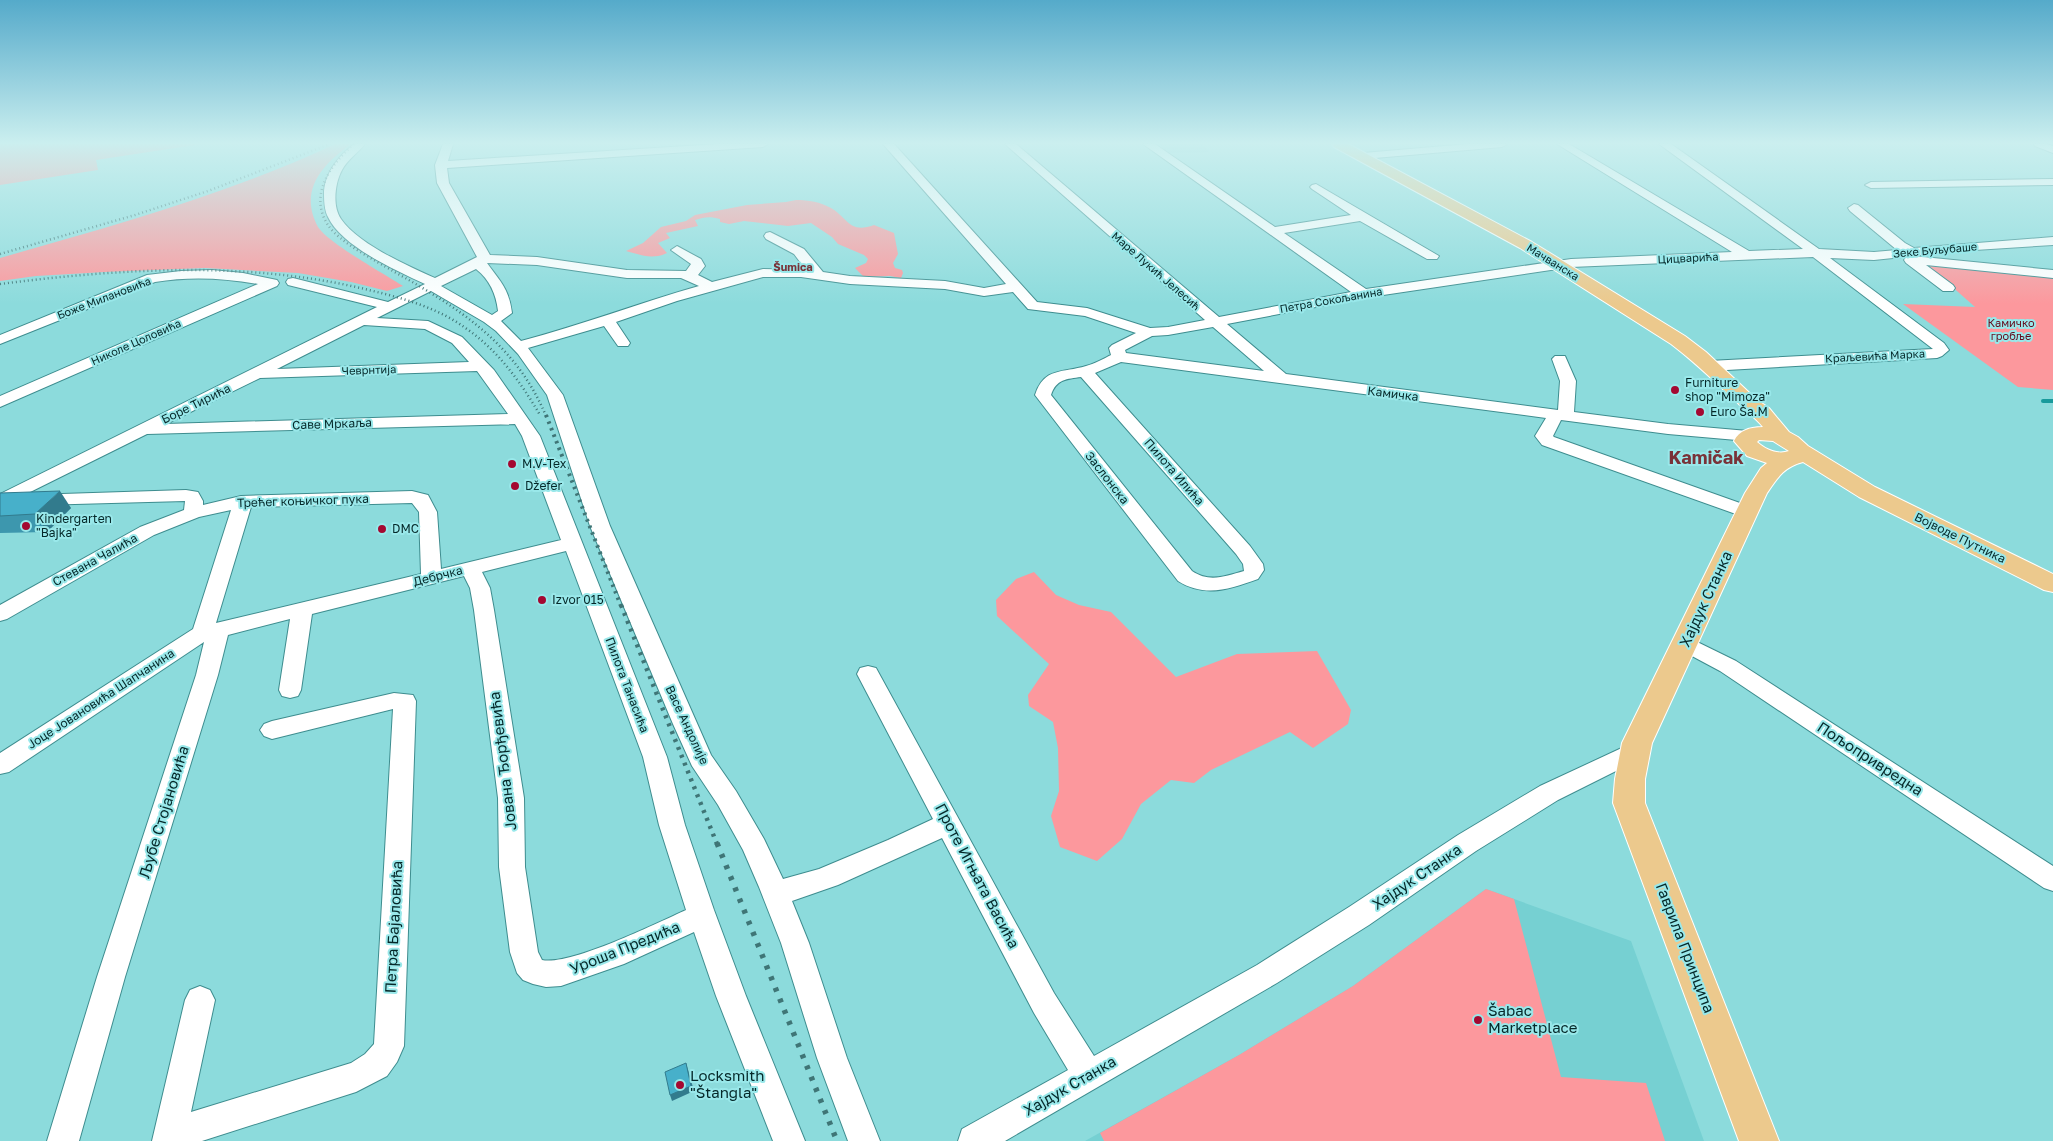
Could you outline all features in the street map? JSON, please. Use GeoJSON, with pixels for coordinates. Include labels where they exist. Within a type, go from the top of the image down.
{"type":"FeatureCollection","features":[{"type":"Feature","properties":{"kind":"main road","name":"Мачванска"},"geometry":{"type":"LineString","coordinates":[[1440,197],[1559,265],[1678,340],[1769,420],[1782,438]]}},
{"type":"Feature","properties":{"kind":"main road"},"geometry":{"type":"LineString","coordinates":[[1750,404],[1753,442]]}},
{"type":"Feature","properties":{"kind":"main road"},"geometry":{"type":"LineString","coordinates":[[1782,438],[1793,443],[1790,457],[1753,442],[1782,438]]}},
{"type":"Feature","properties":{"kind":"main road","name":"Хајдук Станка"},"geometry":{"type":"LineString","coordinates":[[1751,502],[1758,470],[1753,442]]}},
{"type":"Feature","properties":{"kind":"main road","name":"Хајдук Станка"},"geometry":{"type":"LineString","coordinates":[[1634,752],[1751,502],[1769,473],[1790,457]]}},
{"type":"Feature","properties":{"kind":"main road","name":"Војводе Путника"},"geometry":{"type":"LineString","coordinates":[[1790,457],[1867,492],[2053,584]]}},
{"type":"Feature","properties":{"kind":"main road","name":"Гаврила Принципа"},"geometry":{"type":"LineString","coordinates":[[1634,752],[1629,803],[1759,1141]]}},
{"type":"Feature","properties":{"kind":"street","name":"Васе Андолије"},"geometry":{"type":"LineString","coordinates":[[330,197],[332,214],[337,222],[368,248],[432,282],[433,287],[492,321],[518,346],[555,395],[566,421],[600,526],[685,724],[701,759],[727,798],[754,847],[775,892],[795,943],[832,1058],[864,1141]]}},
{"type":"Feature","properties":{"kind":"street"},"geometry":{"type":"LineString","coordinates":[[451,197],[483,253],[480,261]]}},
{"type":"Feature","properties":{"kind":"street"},"geometry":{"type":"LineString","coordinates":[[935,197],[1033,306],[1087,312],[1149,332]]}},
{"type":"Feature","properties":{"kind":"street","name":"Маре Лукић Јелесић"},"geometry":{"type":"LineString","coordinates":[[1072,197],[1281,378]]}},
{"type":"Feature","properties":{"kind":"street"},"geometry":{"type":"LineString","coordinates":[[1224,197],[1362,294]]}},
{"type":"Feature","properties":{"kind":"street"},"geometry":{"type":"LineString","coordinates":[[1332,197],[1362,217],[1432,256]]}},
{"type":"Feature","properties":{"kind":"street"},"geometry":{"type":"LineString","coordinates":[[1650,197],[1746,255]]}},
{"type":"Feature","properties":{"kind":"street"},"geometry":{"type":"LineString","coordinates":[[1738,197],[1816,253],[1874,256],[1910,255],[2053,274]]}},
{"type":"Feature","properties":{"kind":"street"},"geometry":{"type":"LineString","coordinates":[[1854,208],[1948,288]]}},
{"type":"Feature","properties":{"kind":"street"},"geometry":{"type":"LineString","coordinates":[[1272,231],[1362,217]]}},
{"type":"Feature","properties":{"kind":"street"},"geometry":{"type":"LineString","coordinates":[[770,236],[799,252],[818,275]]}},
{"type":"Feature","properties":{"kind":"street","name":"Зеке Буљубаше"},"geometry":{"type":"LineString","coordinates":[[1910,255],[1990,245],[2053,241]]}},
{"type":"Feature","properties":{"kind":"street"},"geometry":{"type":"LineString","coordinates":[[1990,245],[2019,270]]}},
{"type":"Feature","properties":{"kind":"street"},"geometry":{"type":"LineString","coordinates":[[677,250],[696,262],[698,266],[690,275]]}},
{"type":"Feature","properties":{"kind":"street","name":"Цицварића"},"geometry":{"type":"LineString","coordinates":[[1559,265],[1816,253]]}},
{"type":"Feature","properties":{"kind":"street","name":"Краљевића Марка"},"geometry":{"type":"LineString","coordinates":[[1709,366],[1937,353],[1941,350],[1939,346],[1816,253]]}},
{"type":"Feature","properties":{"kind":"street"},"geometry":{"type":"LineString","coordinates":[[518,346],[576,331],[715,286],[764,273],[802,256]]}},
{"type":"Feature","properties":{"kind":"street","name":"Боре Тирића"},"geometry":{"type":"LineString","coordinates":[[1,501],[433,287],[480,261]]}},
{"type":"Feature","properties":{"kind":"street"},"geometry":{"type":"LineString","coordinates":[[480,261],[540,261],[628,274],[690,275],[707,286],[715,286]]}},
{"type":"Feature","properties":{"kind":"street"},"geometry":{"type":"LineString","coordinates":[[480,261],[496,282],[505,305],[505,312],[492,321]]}},
{"type":"Feature","properties":{"kind":"street","name":"Петра Сокољанина"},"geometry":{"type":"LineString","coordinates":[[1119,356],[1117,348],[1149,332],[1362,294],[1559,265]]}},
{"type":"Feature","properties":{"kind":"street"},"geometry":{"type":"LineString","coordinates":[[764,273],[818,275],[850,280],[945,285],[984,292],[1015,287]]}},
{"type":"Feature","properties":{"kind":"street","name":"Боже Милановића"},"geometry":{"type":"LineString","coordinates":[[0,340],[152,278],[204,275],[272,283]]}},
{"type":"Feature","properties":{"kind":"street"},"geometry":{"type":"LineString","coordinates":[[293,282],[392,307]]}},
{"type":"Feature","properties":{"kind":"street","name":"Николе Цоловића"},"geometry":{"type":"LineString","coordinates":[[0,402],[272,283]]}},
{"type":"Feature","properties":{"kind":"street"},"geometry":{"type":"LineString","coordinates":[[607,320],[623,343]]}},
{"type":"Feature","properties":{"kind":"street","name":"Пилота Танасића"},"geometry":{"type":"LineString","coordinates":[[364,321],[416,323],[436,327],[457,340],[482,366],[520,419],[538,452],[655,757],[669,816],[702,916],[731,996],[789,1141]]}},
{"type":"Feature","properties":{"kind":"street","name":"Камичка"},"geometry":{"type":"LineString","coordinates":[[1119,356],[1753,442]]}},
{"type":"Feature","properties":{"kind":"street","name":"Заслонска"},"geometry":{"type":"LineString","coordinates":[[1119,356],[1085,372],[1054,378],[1047,382],[1043,395],[1181,571],[1191,581],[1199,585],[1217,585],[1250,575]]}},
{"type":"Feature","properties":{"kind":"street"},"geometry":{"type":"LineString","coordinates":[[1560,359],[1568,381],[1561,415],[1544,436],[1548,441],[1751,502]]}},
{"type":"Feature","properties":{"kind":"street","name":"Чеврнтија"},"geometry":{"type":"LineString","coordinates":[[256,374],[482,366]]}},
{"type":"Feature","properties":{"kind":"street","name":"Пилота Илића"},"geometry":{"type":"LineString","coordinates":[[1085,372],[1242,550],[1253,564],[1254,570],[1250,575]]}},
{"type":"Feature","properties":{"kind":"street","name":"Саве Мркаља"},"geometry":{"type":"LineString","coordinates":[[144,430],[520,419]]}},
{"type":"Feature","properties":{"kind":"street"},"geometry":{"type":"LineString","coordinates":[[1,501],[186,495],[192,496],[194,500],[193,513]]}},
{"type":"Feature","properties":{"kind":"street","name":"Трећег коњичког пука"},"geometry":{"type":"LineString","coordinates":[[193,513],[244,502],[412,497],[421,500],[428,512],[431,577]]}},
{"type":"Feature","properties":{"kind":"street","name":"Љубе Стојановића"},"geometry":{"type":"LineString","coordinates":[[63,1141],[111,977],[207,675],[210,632],[244,502]]}},
{"type":"Feature","properties":{"kind":"street","name":"Стевана Чалића"},"geometry":{"type":"LineString","coordinates":[[0,614],[147,531],[193,513]]}},
{"type":"Feature","properties":{"kind":"street","name":"Дебрчка"},"geometry":{"type":"LineString","coordinates":[[210,632],[573,543]]}},
{"type":"Feature","properties":{"kind":"street","name":"Јована Ђорђевића"},"geometry":{"type":"LineString","coordinates":[[470,568],[480,588],[483,600],[511,798],[512,867],[524,952],[527,964],[534,971],[546,974]]}},
{"type":"Feature","properties":{"kind":"street"},"geometry":{"type":"LineString","coordinates":[[290,690],[302,609]]}},
{"type":"Feature","properties":{"kind":"street","name":"Јоце Јовановића Шапчанина"},"geometry":{"type":"LineString","coordinates":[[0,765],[210,632]]}},
{"type":"Feature","properties":{"kind":"street","name":"Пољопривредна"},"geometry":{"type":"LineString","coordinates":[[1685,643],[1728,666],[2053,880]]}},
{"type":"Feature","properties":{"kind":"street","name":"Проте Игњата Васића"},"geometry":{"type":"LineString","coordinates":[[868,674],[1044,1003],[1089,1075]]}},
{"type":"Feature","properties":{"kind":"street","name":"Петра Бајаловића"},"geometry":{"type":"LineString","coordinates":[[169,1138],[356,1076],[377,1066],[385,1057],[389,1046],[405,701],[272,730]]}},
{"type":"Feature","properties":{"kind":"street","name":"Хајдук Станка"},"geometry":{"type":"LineString","coordinates":[[974,1141],[1267,974],[1360,916],[1467,843],[1549,793],[1593,770],[1634,752]]}},
{"type":"Feature","properties":{"kind":"street"},"geometry":{"type":"LineString","coordinates":[[775,892],[798,889],[916,840],[948,823]]}},
{"type":"Feature","properties":{"kind":"street","name":"Уроша Предића"},"geometry":{"type":"LineString","coordinates":[[546,974],[561,973],[614,955],[702,916]]}},
{"type":"Feature","properties":{"kind":"street"},"geometry":{"type":"LineString","coordinates":[[169,1138],[200,1000]]}},
{"type":"Feature","properties":{"kind":"shaded area","name":"Šabac Marketplace"},"geometry":{"type":"Polygon","coordinates":[[[1486,889],[1631,941],[1704,1141],[1085,1141],[1239,1055],[1353,986],[1486,889]]]}},
{"type":"Feature","properties":{"kind":"green space"},"geometry":{"type":"Polygon","coordinates":[[[202,197],[311,197],[313,214],[318,227],[324,233],[344,249],[403,286],[387,291],[351,282],[298,273],[205,268],[36,276],[0,281],[0,258],[202,197]]]}},
{"type":"Feature","properties":{"kind":"green space"},"geometry":{"type":"Polygon","coordinates":[[[805,200],[827,206],[850,224],[859,228],[874,225],[894,233],[898,254],[893,263],[895,268],[902,270],[901,278],[890,276],[864,277],[855,268],[866,263],[868,259],[864,255],[838,244],[832,237],[811,223],[788,226],[744,221],[729,224],[720,222],[720,219],[710,217],[695,220],[698,226],[666,233],[670,238],[658,243],[667,253],[651,256],[626,251],[643,243],[661,227],[686,221],[695,215],[747,205],[805,200]]]}},
{"type":"Feature","properties":{"kind":"green space","name":"Камичко гробље"},"geometry":{"type":"Polygon","coordinates":[[[1922,260],[2053,275],[2053,390],[2018,387],[1903,304],[1975,307],[1922,260]]]}},
{"type":"Feature","properties":{"kind":"green space"},"geometry":{"type":"Polygon","coordinates":[[[1034,572],[1056,595],[1079,605],[1111,612],[1176,677],[1237,654],[1317,651],[1351,710],[1348,724],[1313,748],[1290,732],[1211,770],[1194,783],[1171,780],[1141,804],[1122,839],[1097,861],[1060,847],[1051,816],[1059,791],[1058,748],[1053,722],[1029,706],[1028,695],[1049,664],[997,616],[996,600],[1016,579],[1034,572]]]}},
{"type":"Feature","properties":{"kind":"green space","name":"Šabac Marketplace"},"geometry":{"type":"Polygon","coordinates":[[[1486,889],[1514,899],[1561,1077],[1646,1083],[1665,1141],[1104,1141],[1100,1133],[1239,1055],[1353,986],[1486,889]]]}},
{"type":"Feature","properties":{"kind":"building"},"geometry":{"type":"Polygon","coordinates":[[[60,491],[35,514],[0,516],[0,493],[60,491]]]}},
{"type":"Feature","properties":{"kind":"building","name":"Locksmith \"Štangla\""},"geometry":{"type":"Polygon","coordinates":[[[686,1063],[691,1086],[670,1095],[665,1072],[686,1063]]]}},
{"type":"Feature","properties":{"kind":"waterway"},"geometry":{"type":"LineString","coordinates":[[2043,401],[2053,401]]}},
{"type":"Feature","properties":{"kind":"railway"},"geometry":{"type":"LineString","coordinates":[[0,254],[189,197]]}},
{"type":"Feature","properties":{"kind":"railway"},"geometry":{"type":"LineString","coordinates":[[320,197],[322,214],[328,225],[340,238],[368,257],[441,299],[483,330],[502,348],[519,368],[534,391],[546,416]]}},
{"type":"Feature","properties":{"kind":"railway"},"geometry":{"type":"LineString","coordinates":[[0,284],[94,274],[189,270],[283,275],[377,292],[411,301],[433,310],[476,336],[507,366],[540,415]]}},
{"type":"Feature","properties":{"kind":"railway"},"geometry":{"type":"LineString","coordinates":[[546,415],[621,606]]}},
{"type":"Feature","properties":{"kind":"railway"},"geometry":{"type":"LineString","coordinates":[[621,605],[717,844]]}},
{"type":"Feature","properties":{"kind":"railway"},"geometry":{"type":"LineString","coordinates":[[717,843],[837,1141]]}},
{"type":"Feature","properties":{"kind":"place","name":"Furniture shop \"Mimoza\""},"geometry":{"type":"Point","coordinates":[1675,390]}},
{"type":"Feature","properties":{"kind":"place","name":"Euro Ša.M"},"geometry":{"type":"Point","coordinates":[1700,412]}},
{"type":"Feature","properties":{"kind":"place","name":"M.V-Tex"},"geometry":{"type":"Point","coordinates":[512,464]}},
{"type":"Feature","properties":{"kind":"place","name":"Džefer"},"geometry":{"type":"Point","coordinates":[515,486]}},
{"type":"Feature","properties":{"kind":"place","name":"Kindergarten \"Bajka\""},"geometry":{"type":"Point","coordinates":[26,526]}},
{"type":"Feature","properties":{"kind":"place","name":"DMC"},"geometry":{"type":"Point","coordinates":[382,529]}},
{"type":"Feature","properties":{"kind":"place","name":"Izvor 015"},"geometry":{"type":"Point","coordinates":[542,600]}},
{"type":"Feature","properties":{"kind":"place","name":"Šabac Marketplace"},"geometry":{"type":"Point","coordinates":[1478,1020]}},
{"type":"Feature","properties":{"kind":"place","name":"Locksmith \"Štangla\""},"geometry":{"type":"Point","coordinates":[680,1085]}},
{"type":"Feature","properties":{"kind":"district","name":"Šumica"},"geometry":{"type":"Point","coordinates":[793,267]}},
{"type":"Feature","properties":{"kind":"district","name":"Kamičak"},"geometry":{"type":"Point","coordinates":[1706,458]}}]}
